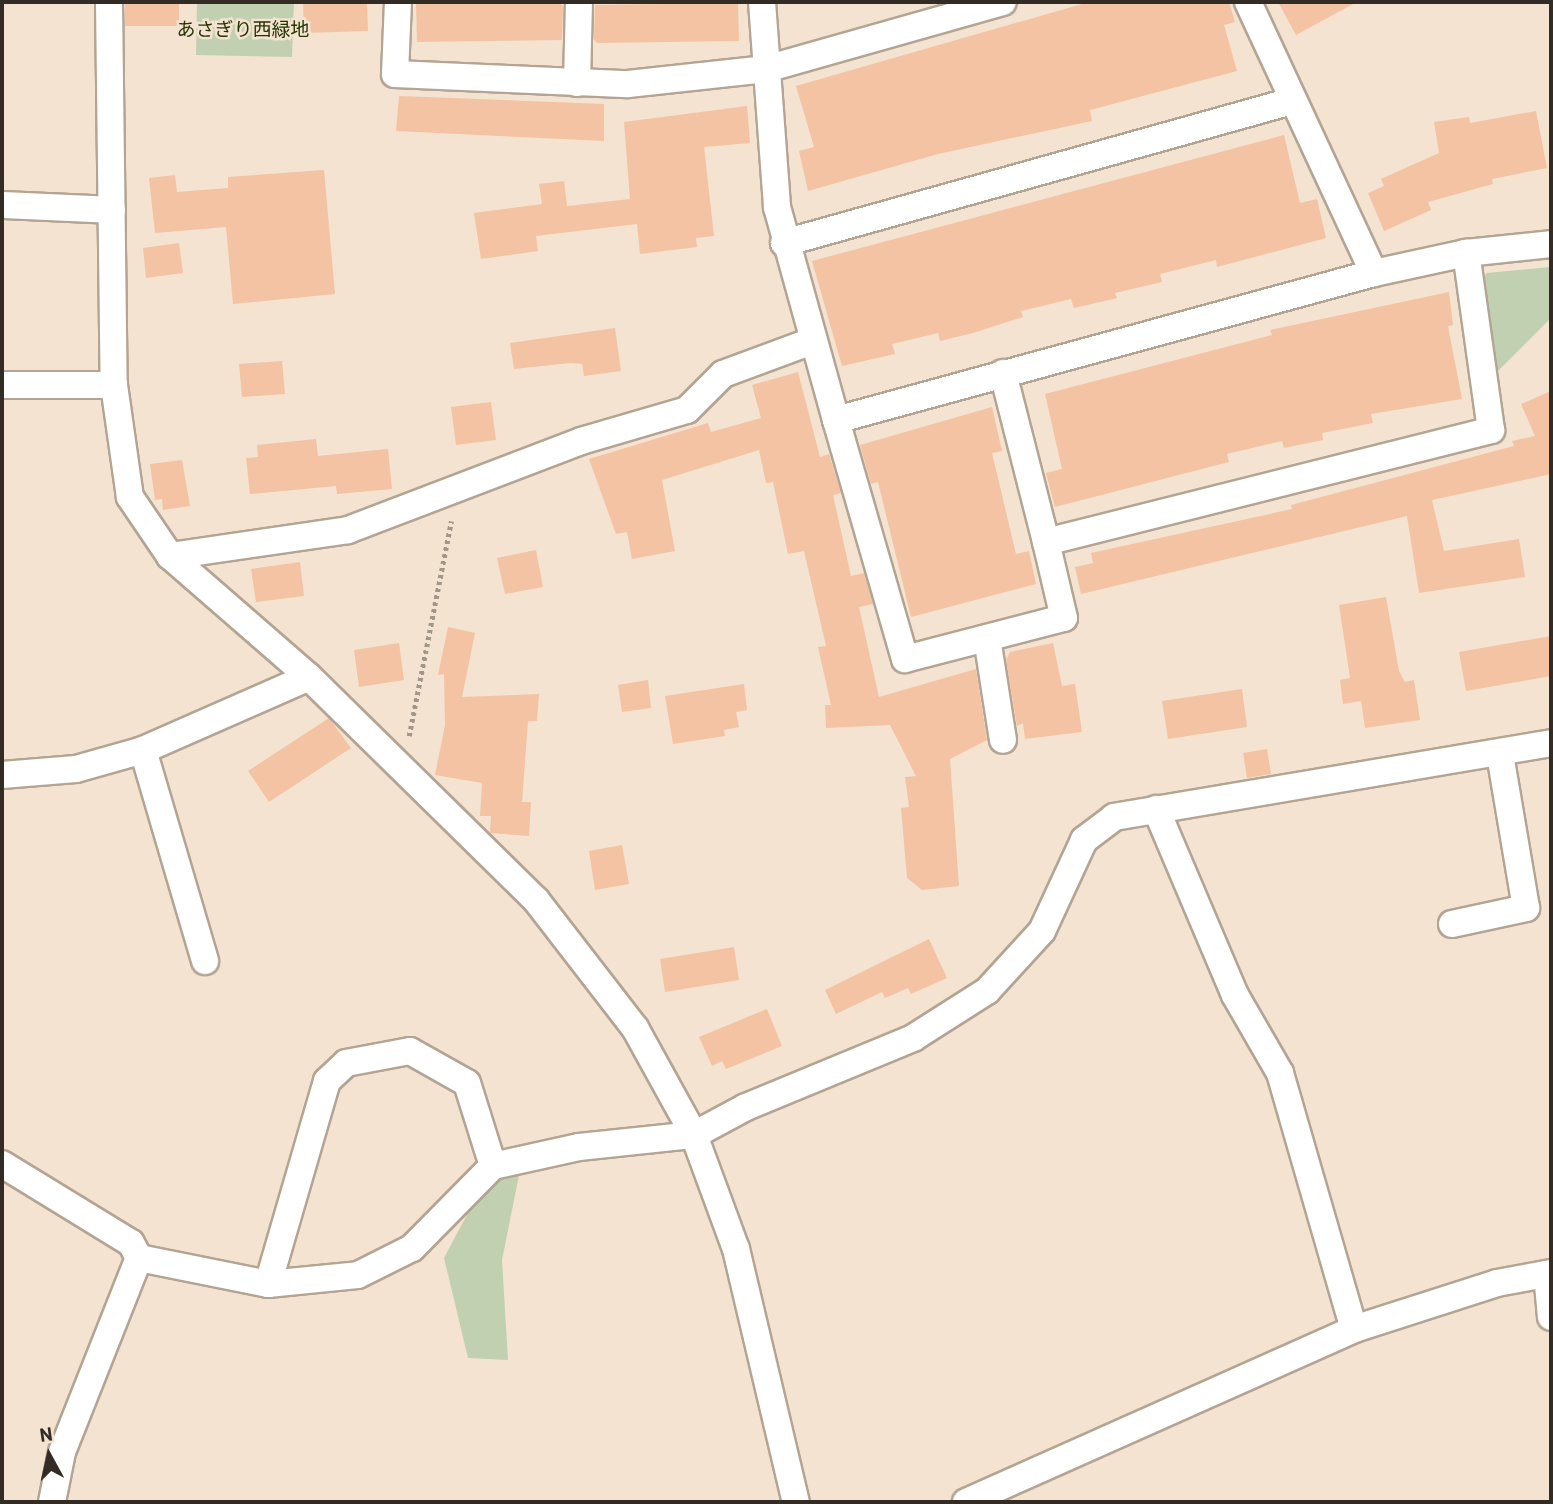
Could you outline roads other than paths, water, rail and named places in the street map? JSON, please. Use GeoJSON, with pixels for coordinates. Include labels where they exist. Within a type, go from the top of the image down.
{"type":"FeatureCollection","features":[{"type":"Feature","properties":{"kind":"street"},"geometry":{"type":"LineString","coordinates":[[110,2],[114,385],[130,497],[170,556],[309,677],[401,774],[536,900],[635,1028],[694,1135],[736,1249],[796,1502]]}},
{"type":"Feature","properties":{"kind":"street"},"geometry":{"type":"LineString","coordinates":[[398,2],[395,74],[577,83],[766,69],[1003,2]]}},
{"type":"Feature","properties":{"kind":"street"},"geometry":{"type":"LineString","coordinates":[[577,83],[579,2]]}},
{"type":"Feature","properties":{"kind":"street"},"geometry":{"type":"LineString","coordinates":[[762,2],[766,69],[784,243],[905,659],[1065,618],[1003,373]]}},
{"type":"Feature","properties":{"kind":"street"},"geometry":{"type":"LineString","coordinates":[[1248,2],[1374,273]]}},
{"type":"Feature","properties":{"kind":"street"},"geometry":{"type":"LineString","coordinates":[[784,243],[1292,101]]}},
{"type":"Feature","properties":{"kind":"street"},"geometry":{"type":"LineString","coordinates":[[2,205],[112,210]]}},
{"type":"Feature","properties":{"kind":"street"},"geometry":{"type":"LineString","coordinates":[[836,420],[1374,273],[1466,253],[1551,244]]}},
{"type":"Feature","properties":{"kind":"street"},"geometry":{"type":"LineString","coordinates":[[1046,542],[1491,430],[1466,253]]}},
{"type":"Feature","properties":{"kind":"street"},"geometry":{"type":"LineString","coordinates":[[170,556],[348,530],[457,493],[581,441],[687,410],[723,374],[812,341]]}},
{"type":"Feature","properties":{"kind":"street"},"geometry":{"type":"LineString","coordinates":[[2,385],[114,385]]}},
{"type":"Feature","properties":{"kind":"street"},"geometry":{"type":"LineString","coordinates":[[987,638],[1003,740]]}},
{"type":"Feature","properties":{"kind":"street"},"geometry":{"type":"LineString","coordinates":[[2,775],[76,769],[143,750],[309,677]]}},
{"type":"Feature","properties":{"kind":"street"},"geometry":{"type":"LineString","coordinates":[[139,1258],[268,1284],[358,1275],[412,1248],[493,1167],[579,1147],[694,1135],[746,1107],[913,1038],[988,991],[1042,931],[1084,840],[1114,817],[1500,754],[1551,743]]}},
{"type":"Feature","properties":{"kind":"street"},"geometry":{"type":"LineString","coordinates":[[143,750],[205,961]]}},
{"type":"Feature","properties":{"kind":"street"},"geometry":{"type":"LineString","coordinates":[[1452,924],[1526,908],[1500,754]]}},
{"type":"Feature","properties":{"kind":"street"},"geometry":{"type":"LineString","coordinates":[[1156,809],[1235,995],[1280,1073],[1354,1329]]}},
{"type":"Feature","properties":{"kind":"street"},"geometry":{"type":"LineString","coordinates":[[268,1284],[327,1081],[346,1063],[410,1051],[467,1083],[493,1167]]}},
{"type":"Feature","properties":{"kind":"street"},"geometry":{"type":"LineString","coordinates":[[2,1164],[131,1243],[139,1258],[62,1452],[52,1502]]}},
{"type":"Feature","properties":{"kind":"street"},"geometry":{"type":"LineString","coordinates":[[966,1502],[1354,1329],[1497,1283],[1549,1273],[1551,1317]]}},
{"type":"Feature","properties":{"kind":"park label","name":"あさぎり西緑地"},"geometry":{"type":"Point","coordinates":[243,29]}}]}
